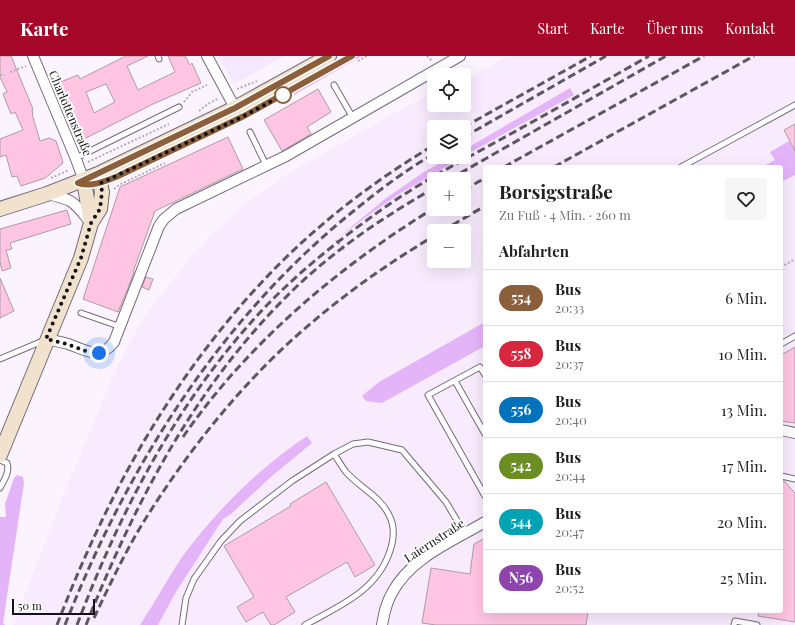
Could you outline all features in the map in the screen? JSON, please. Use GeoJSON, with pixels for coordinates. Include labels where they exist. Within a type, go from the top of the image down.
{"type":"FeatureCollection","features":[{"type":"Feature","properties":{"kind":"street"},"geometry":{"type":"LineString","coordinates":[[206,56],[235,108]]}},
{"type":"Feature","properties":{"kind":"street"},"geometry":{"type":"LineString","coordinates":[[0,209],[99,179],[235,108],[328,56]]}},
{"type":"Feature","properties":{"kind":"street"},"geometry":{"type":"LineString","coordinates":[[46,339],[67,344],[91,353],[99,353],[111,346],[121,327],[159,226],[164,219],[176,209],[267,167],[460,56]]}},
{"type":"Feature","properties":{"kind":"street","name":"Charlottenstraße"},"geometry":{"type":"LineString","coordinates":[[34,59],[78,162],[82,183]]}},
{"type":"Feature","properties":{"kind":"street"},"geometry":{"type":"LineString","coordinates":[[1,448],[81,258],[91,223],[100,209],[102,192],[99,179]]}},
{"type":"Feature","properties":{"kind":"street"},"geometry":{"type":"LineString","coordinates":[[82,183],[91,223]]}},
{"type":"Feature","properties":{"kind":"street"},"geometry":{"type":"LineString","coordinates":[[47,194],[65,198],[75,204],[91,223]]}},
{"type":"Feature","properties":{"kind":"street"},"geometry":{"type":"LineString","coordinates":[[783,430],[795,432]]}},
{"type":"Feature","properties":{"kind":"street","name":"Laiernstraße"},"geometry":{"type":"LineString","coordinates":[[382,625],[384,611],[392,593],[401,579],[423,559],[483,523]]}},
{"type":"Feature","properties":{"kind":"lane"},"geometry":{"type":"LineString","coordinates":[[99,179],[244,116],[352,56]]}},
{"type":"Feature","properties":{"kind":"lane"},"geometry":{"type":"LineString","coordinates":[[334,85],[353,118]]}},
{"type":"Feature","properties":{"kind":"lane"},"geometry":{"type":"LineString","coordinates":[[685,165],[795,106]]}},
{"type":"Feature","properties":{"kind":"lane"},"geometry":{"type":"LineString","coordinates":[[78,162],[179,107]]}},
{"type":"Feature","properties":{"kind":"lane"},"geometry":{"type":"LineString","coordinates":[[250,132],[267,167]]}},
{"type":"Feature","properties":{"kind":"lane"},"geometry":{"type":"LineString","coordinates":[[82,313],[121,327]]}},
{"type":"Feature","properties":{"kind":"lane"},"geometry":{"type":"LineString","coordinates":[[783,343],[795,336]]}},
{"type":"Feature","properties":{"kind":"lane"},"geometry":{"type":"LineString","coordinates":[[0,359],[46,339]]}},
{"type":"Feature","properties":{"kind":"lane"},"geometry":{"type":"LineString","coordinates":[[483,366],[428,395],[483,492]]}},
{"type":"Feature","properties":{"kind":"lane"},"geometry":{"type":"LineString","coordinates":[[455,381],[483,430]]}},
{"type":"Feature","properties":{"kind":"lane"},"geometry":{"type":"LineString","coordinates":[[182,625],[186,598],[194,579],[221,540],[240,522],[292,481],[334,454],[353,444],[368,442],[402,450],[446,502],[466,534]]}},
{"type":"Feature","properties":{"kind":"lane"},"geometry":{"type":"LineString","coordinates":[[305,625],[357,596],[375,579],[386,562],[392,544],[393,526],[389,514],[374,496],[346,472],[334,454]]}},
{"type":"Feature","properties":{"kind":"lane"},"geometry":{"type":"LineString","coordinates":[[0,460],[7,463],[8,468],[8,473],[0,488]]}},
{"type":"Feature","properties":{"kind":"lane"},"geometry":{"type":"LineString","coordinates":[[783,476],[795,479]]}},
{"type":"Feature","properties":{"kind":"lane"},"geometry":{"type":"LineString","coordinates":[[734,625],[734,622],[757,625]]}},
{"type":"Feature","properties":{"kind":"path"},"geometry":{"type":"LineString","coordinates":[[10,72],[34,59]]}},
{"type":"Feature","properties":{"kind":"path"},"geometry":{"type":"LineString","coordinates":[[0,75],[5,75]]}},
{"type":"Feature","properties":{"kind":"path"},"geometry":{"type":"LineString","coordinates":[[198,111],[208,104],[259,80]]}},
{"type":"Feature","properties":{"kind":"path"},"geometry":{"type":"LineString","coordinates":[[179,107],[192,92],[207,85]]}},
{"type":"Feature","properties":{"kind":"path"},"geometry":{"type":"LineString","coordinates":[[51,178],[78,162],[170,124]]}},
{"type":"Feature","properties":{"kind":"path"},"geometry":{"type":"LineString","coordinates":[[336,240],[344,250]]}},
{"type":"Feature","properties":{"kind":"path"},"geometry":{"type":"LineString","coordinates":[[783,266],[795,259]]}},
{"type":"Feature","properties":{"kind":"shaded area"},"geometry":{"type":"Polygon","coordinates":[[[218,56],[284,56],[234,84],[218,56]]]}},
{"type":"Feature","properties":{"kind":"shaded area"},"geometry":{"type":"Polygon","coordinates":[[[357,56],[362,56],[294,95],[293,92],[357,56]]]}},
{"type":"Feature","properties":{"kind":"shaded area"},"geometry":{"type":"Polygon","coordinates":[[[508,56],[795,56],[795,124],[783,130],[789,141],[770,152],[775,160],[766,165],[483,165],[483,323],[379,382],[362,396],[382,403],[483,347],[483,613],[783,613],[783,181],[795,175],[795,625],[158,625],[176,592],[223,519],[231,514],[272,476],[312,443],[307,436],[260,472],[228,503],[201,533],[162,588],[140,625],[13,625],[65,491],[115,371],[132,338],[151,308],[189,259],[207,239],[246,203],[287,174],[427,96],[427,112],[471,112],[471,76],[508,56]]]}},
{"type":"Feature","properties":{"kind":"shaded area"},"geometry":{"type":"Polygon","coordinates":[[[570,88],[574,95],[471,152],[471,146],[570,88]]]}},
{"type":"Feature","properties":{"kind":"shaded area"},"geometry":{"type":"Polygon","coordinates":[[[789,141],[793,148],[795,147],[795,175],[783,181],[783,165],[766,165],[775,160],[770,152],[789,141]]]}},
{"type":"Feature","properties":{"kind":"shaded area"},"geometry":{"type":"Polygon","coordinates":[[[438,164],[451,164],[437,172],[427,172],[427,178],[401,193],[338,238],[385,199],[424,172],[438,164]]]}},
{"type":"Feature","properties":{"kind":"shaded area"},"geometry":{"type":"Polygon","coordinates":[[[483,323],[483,347],[382,403],[366,401],[362,396],[379,382],[483,323]]]}},
{"type":"Feature","properties":{"kind":"shaded area"},"geometry":{"type":"Polygon","coordinates":[[[307,436],[312,443],[272,476],[231,514],[223,519],[176,592],[158,625],[140,625],[182,557],[209,523],[255,476],[289,448],[307,436]]]}},
{"type":"Feature","properties":{"kind":"shaded area"},"geometry":{"type":"Polygon","coordinates":[[[17,475],[23,477],[24,483],[3,623],[5,625],[0,625],[0,517],[6,517],[5,504],[14,478],[17,475]]]}},
{"type":"Feature","properties":{"kind":"building"},"geometry":{"type":"Polygon","coordinates":[[[0,56],[11,56],[33,109],[32,114],[40,141],[49,138],[56,141],[63,162],[45,178],[21,186],[17,176],[12,177],[6,155],[0,157],[0,139],[23,130],[15,112],[11,114],[3,94],[7,92],[0,77],[0,56]]]}},
{"type":"Feature","properties":{"kind":"building"},"geometry":{"type":"Polygon","coordinates":[[[126,56],[148,56],[127,66],[138,90],[175,72],[168,56],[185,56],[190,65],[192,63],[201,83],[153,104],[80,141],[58,83],[78,75],[80,79],[126,56]],[[106,84],[86,92],[94,113],[115,102],[106,84]]]}},
{"type":"Feature","properties":{"kind":"building"},"geometry":{"type":"Polygon","coordinates":[[[318,89],[331,112],[307,127],[311,134],[282,151],[264,120],[318,89]]]}},
{"type":"Feature","properties":{"kind":"building"},"geometry":{"type":"Polygon","coordinates":[[[795,124],[795,151],[784,130],[795,124]]]}},
{"type":"Feature","properties":{"kind":"building"},"geometry":{"type":"Polygon","coordinates":[[[228,137],[243,169],[155,211],[133,272],[134,273],[118,312],[83,299],[120,187],[228,137]]]}},
{"type":"Feature","properties":{"kind":"building"},"geometry":{"type":"Polygon","coordinates":[[[67,210],[71,224],[10,243],[12,249],[6,250],[11,268],[2,271],[0,262],[0,229],[67,210]]]}},
{"type":"Feature","properties":{"kind":"building"},"geometry":{"type":"Polygon","coordinates":[[[146,277],[153,279],[149,290],[142,287],[146,277]]]}},
{"type":"Feature","properties":{"kind":"building"},"geometry":{"type":"Polygon","coordinates":[[[0,278],[14,311],[0,318],[0,278]]]}},
{"type":"Feature","properties":{"kind":"building"},"geometry":{"type":"Polygon","coordinates":[[[795,347],[795,423],[783,421],[783,354],[795,347]]]}},
{"type":"Feature","properties":{"kind":"building"},"geometry":{"type":"Polygon","coordinates":[[[783,481],[795,493],[795,622],[758,616],[759,613],[783,613],[783,481]]]}},
{"type":"Feature","properties":{"kind":"building"},"geometry":{"type":"Polygon","coordinates":[[[326,482],[375,565],[355,577],[347,562],[286,597],[295,612],[274,625],[271,625],[263,612],[246,622],[237,607],[254,597],[224,546],[291,506],[290,504],[326,482]]]}},
{"type":"Feature","properties":{"kind":"building"},"geometry":{"type":"Polygon","coordinates":[[[483,539],[483,613],[588,613],[586,625],[436,625],[422,623],[431,568],[470,574],[474,544],[483,539]]]}},
{"type":"Feature","properties":{"kind":"railway"},"geometry":{"type":"LineString","coordinates":[[471,123],[591,56]]}},
{"type":"Feature","properties":{"kind":"railway"},"geometry":{"type":"LineString","coordinates":[[471,133],[606,56]]}},
{"type":"Feature","properties":{"kind":"railway"},"geometry":{"type":"LineString","coordinates":[[77,625],[93,584],[130,503],[174,426],[198,389],[225,353],[254,319],[281,291],[326,251],[403,195],[649,56]]}},
{"type":"Feature","properties":{"kind":"railway"},"geometry":{"type":"LineString","coordinates":[[462,172],[666,56]]}},
{"type":"Feature","properties":{"kind":"railway"},"geometry":{"type":"LineString","coordinates":[[508,165],[704,56]]}},
{"type":"Feature","properties":{"kind":"railway"},"geometry":{"type":"LineString","coordinates":[[558,165],[754,56]]}},
{"type":"Feature","properties":{"kind":"railway"},"geometry":{"type":"LineString","coordinates":[[57,625],[89,547],[130,466],[150,430],[197,360],[250,295],[278,265],[308,237],[369,188],[427,149]]}},
{"type":"Feature","properties":{"kind":"railway"},"geometry":{"type":"LineString","coordinates":[[65,625],[89,567],[116,511],[146,456],[216,353],[255,305],[298,260],[366,201],[399,176],[427,158]]}},
{"type":"Feature","properties":{"kind":"railway"},"geometry":{"type":"LineString","coordinates":[[471,186],[483,179]]}},
{"type":"Feature","properties":{"kind":"railway"},"geometry":{"type":"LineString","coordinates":[[86,625],[124,537],[145,494],[168,452],[221,372],[251,335],[284,299],[318,267],[374,225],[427,192]]}},
{"type":"Feature","properties":{"kind":"railway"},"geometry":{"type":"LineString","coordinates":[[454,224],[483,207]]}},
{"type":"Feature","properties":{"kind":"railway"},"geometry":{"type":"LineString","coordinates":[[183,437],[208,403],[236,370],[265,339],[296,310],[363,256],[427,212]]}},
{"type":"Feature","properties":{"kind":"railway"},"geometry":{"type":"LineString","coordinates":[[94,618],[125,555],[162,493],[198,443],[237,395],[280,351],[333,305],[382,269],[427,240]]}},
{"type":"Feature","properties":{"kind":"bus line","name":"554"},"geometry":{"type":"LineString","coordinates":[[329,56],[235,108],[78,183],[85,185],[101,183],[116,177],[244,116],[352,56]]}},
{"type":"Feature","properties":{"kind":"route"},"geometry":{"type":"LineString","coordinates":[[99,353],[91,353],[67,344],[46,339],[81,258],[91,223],[100,209],[102,192],[101,183],[244,116],[283,95]]}}]}
